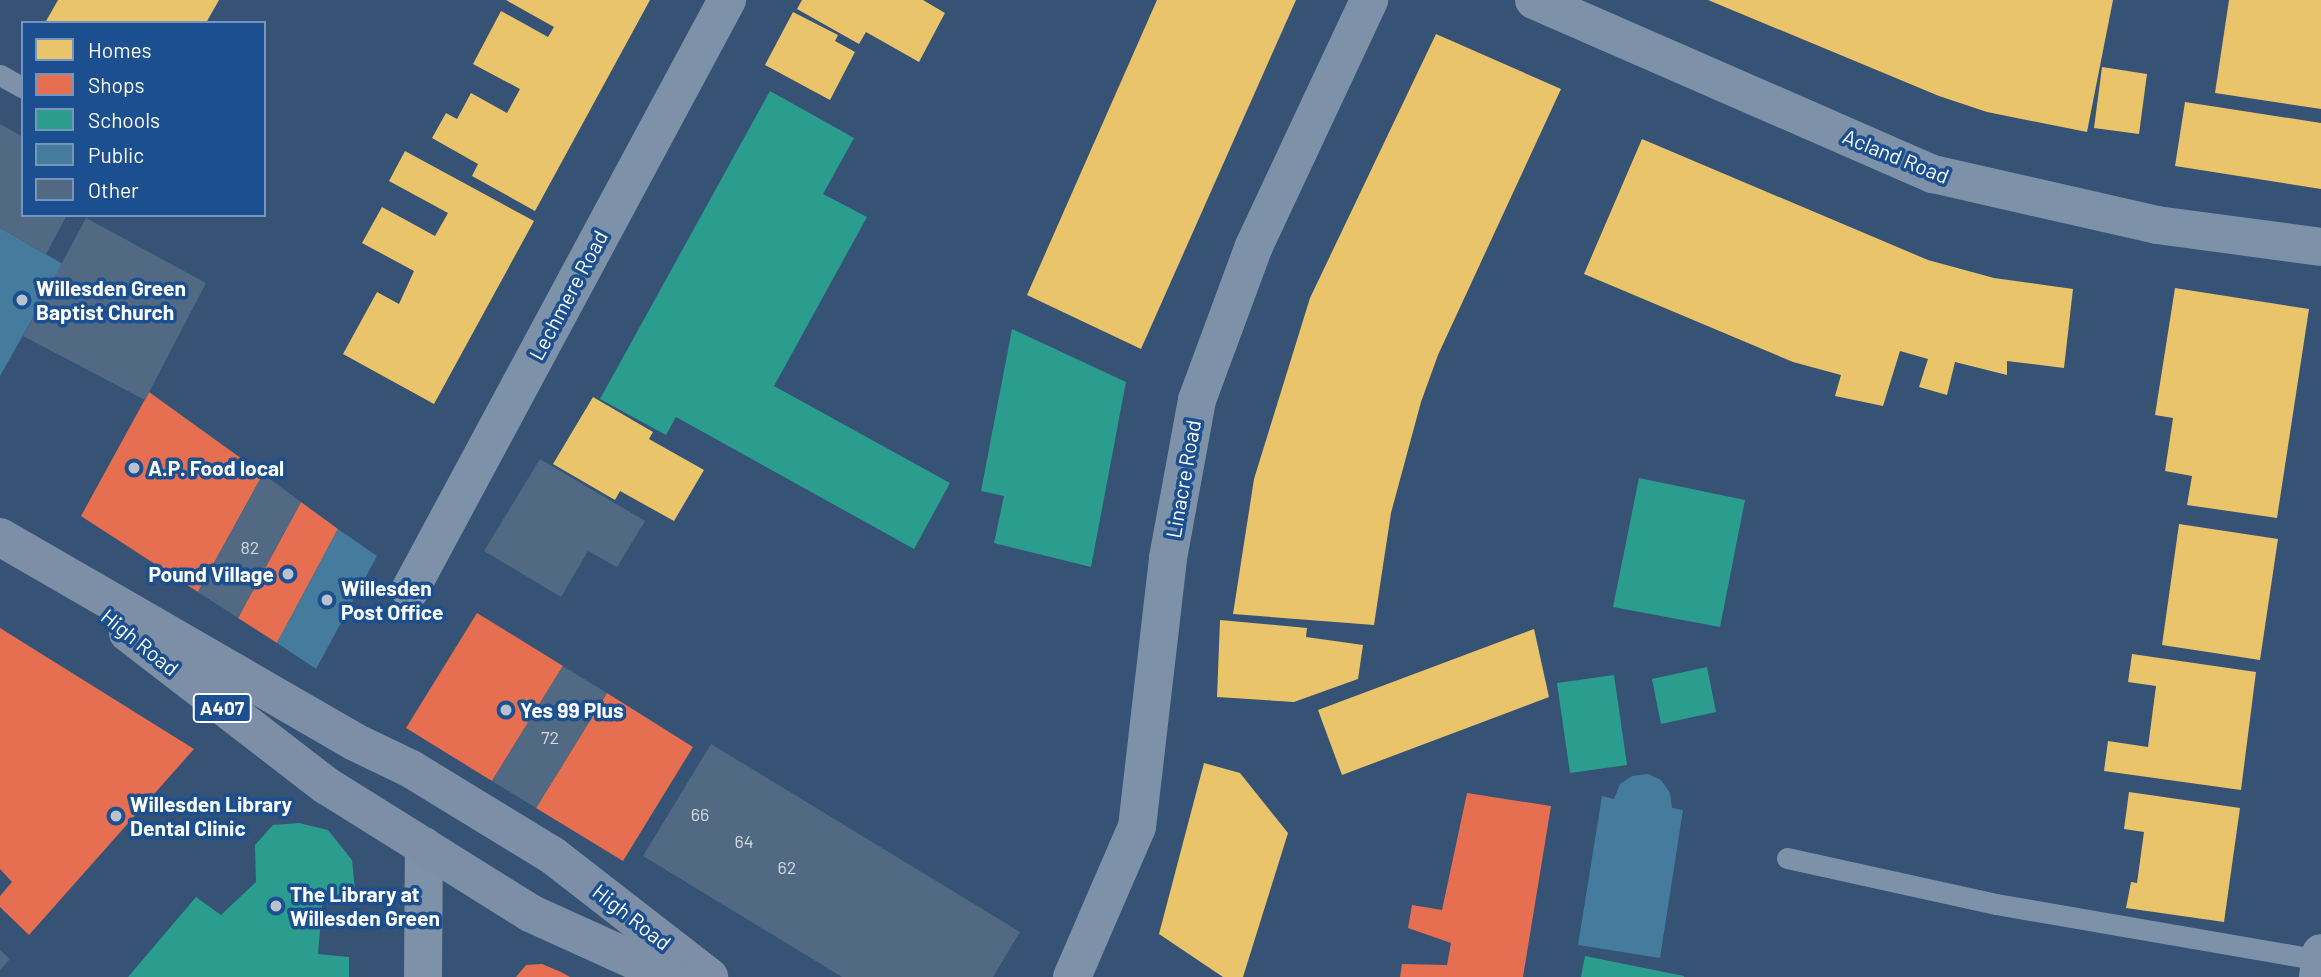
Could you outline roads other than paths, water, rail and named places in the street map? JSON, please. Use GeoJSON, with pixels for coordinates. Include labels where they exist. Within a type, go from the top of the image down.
{"type":"FeatureCollection","features":[{"type":"Feature","properties":{"kind":"main road","name":"High Road"},"geometry":{"type":"LineString","coordinates":[[15,546],[355,742],[411,769],[561,862],[709,977]]}},
{"type":"Feature","properties":{"kind":"main road","name":"High Road"},"geometry":{"type":"LineString","coordinates":[[15,546],[261,740],[530,913],[671,977]]}},
{"type":"Feature","properties":{"kind":"main road"},"geometry":{"type":"LineString","coordinates":[[411,769],[424,846]]}},
{"type":"Feature","properties":{"kind":"street","name":"Lechmere Road"},"geometry":{"type":"LineString","coordinates":[[410,590],[727,0]]}},
{"type":"Feature","properties":{"kind":"street","name":"Linacre Road"},"geometry":{"type":"LineString","coordinates":[[1072,977],[1137,827],[1168,558],[1197,400],[1254,246],[1369,0]]}},
{"type":"Feature","properties":{"kind":"street","name":"Acland Road"},"geometry":{"type":"LineString","coordinates":[[1534,0],[1933,174],[2157,225],[2321,247]]}},
{"type":"Feature","properties":{"kind":"street"},"geometry":{"type":"LineString","coordinates":[[423,977],[424,846]]}},
{"type":"Feature","properties":{"kind":"street"},"geometry":{"type":"LineString","coordinates":[[2318,977],[2321,953]]}},
{"type":"Feature","properties":{"kind":"lane"},"geometry":{"type":"LineString","coordinates":[[0,75],[21,87]]}},
{"type":"Feature","properties":{"kind":"lane"},"geometry":{"type":"LineString","coordinates":[[1787,858],[1996,904],[2320,960]]}},
{"type":"Feature","properties":{"kind":"place","name":"Willesden Green Baptist Church"},"geometry":{"type":"Point","coordinates":[22,300]}},
{"type":"Feature","properties":{"kind":"place","name":"A.P. Food local"},"geometry":{"type":"Point","coordinates":[134,468]}},
{"type":"Feature","properties":{"kind":"place","name":"Pound Village"},"geometry":{"type":"Point","coordinates":[288,574]}},
{"type":"Feature","properties":{"kind":"place","name":"Willesden Post Office"},"geometry":{"type":"Point","coordinates":[327,600]}},
{"type":"Feature","properties":{"kind":"place","name":"Yes 99 Plus"},"geometry":{"type":"Point","coordinates":[506,710]}},
{"type":"Feature","properties":{"kind":"place","name":"Willesden Library Dental Clinic"},"geometry":{"type":"Point","coordinates":[116,816]}},
{"type":"Feature","properties":{"kind":"place","name":"The Library at Willesden Green"},"geometry":{"type":"Point","coordinates":[276,906]}}]}
